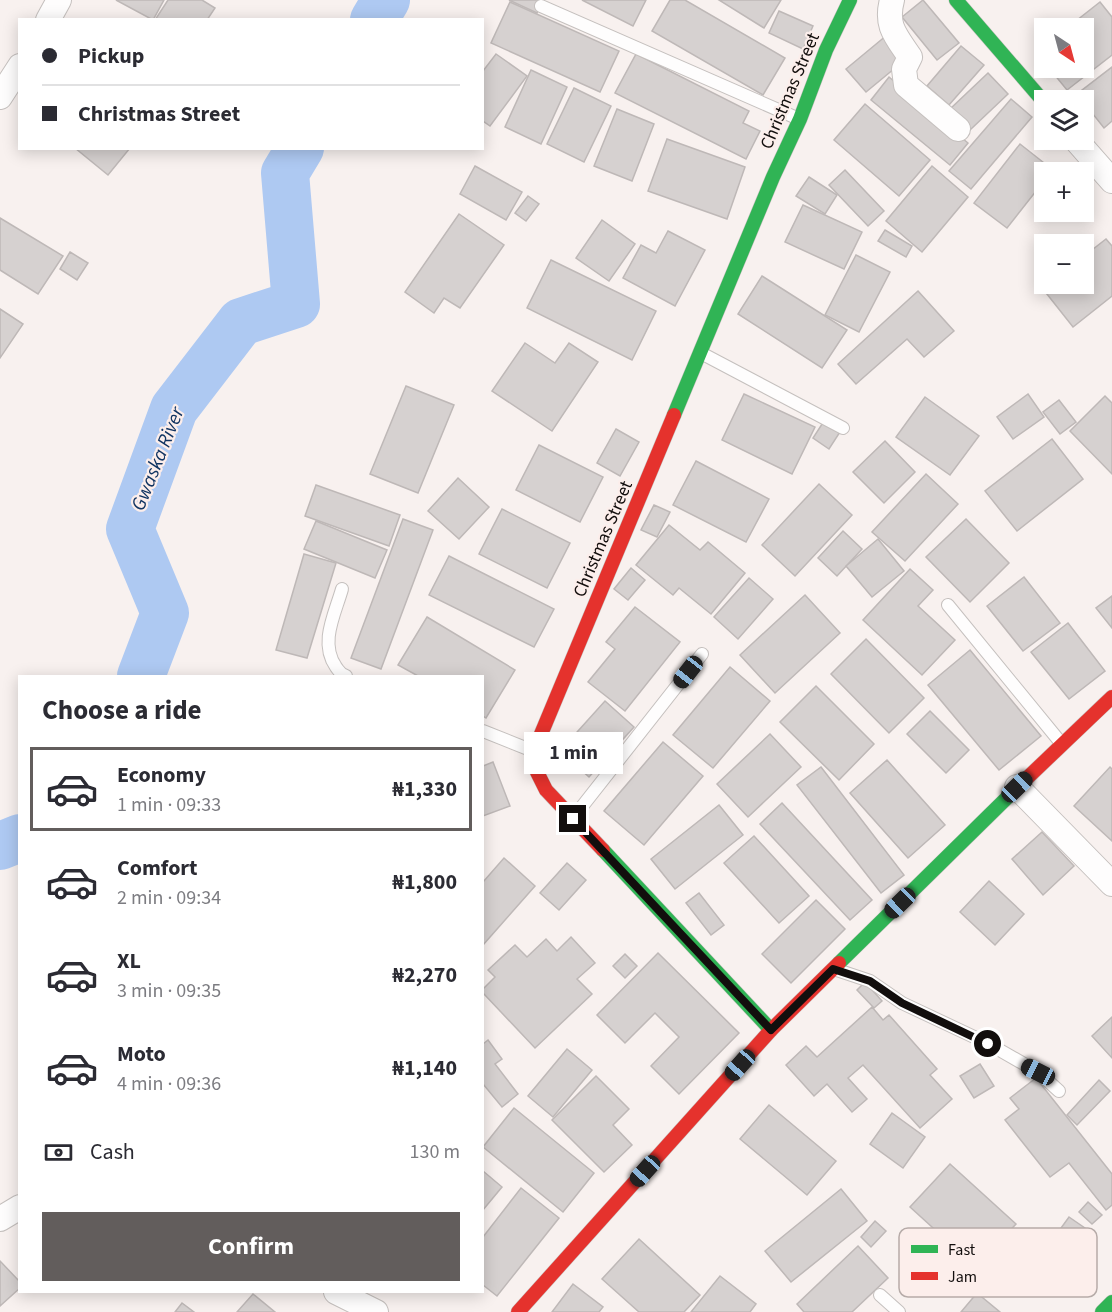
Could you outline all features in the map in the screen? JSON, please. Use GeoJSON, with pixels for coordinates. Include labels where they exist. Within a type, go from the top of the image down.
{"type":"FeatureCollection","features":[{"type":"Feature","properties":{"kind":"street"},"geometry":{"type":"LineString","coordinates":[[49,18],[59,0]]}},
{"type":"Feature","properties":{"kind":"street","name":"Christmas Street"},"geometry":{"type":"LineString","coordinates":[[534,751],[773,177],[800,119],[826,50],[850,0]]}},
{"type":"Feature","properties":{"kind":"street"},"geometry":{"type":"LineString","coordinates":[[892,0],[889,22],[909,57],[904,69],[906,85],[958,129]]}},
{"type":"Feature","properties":{"kind":"street"},"geometry":{"type":"LineString","coordinates":[[956,0],[1034,90]]}},
{"type":"Feature","properties":{"kind":"street"},"geometry":{"type":"LineString","coordinates":[[1085,150],[1112,181]]}},
{"type":"Feature","properties":{"kind":"street"},"geometry":{"type":"LineString","coordinates":[[518,1312],[771,1030],[1017,787],[1112,697]]}},
{"type":"Feature","properties":{"kind":"street"},"geometry":{"type":"LineString","coordinates":[[534,751],[537,772],[546,790],[771,1030]]}},
{"type":"Feature","properties":{"kind":"street"},"geometry":{"type":"LineString","coordinates":[[1017,787],[1112,884]]}},
{"type":"Feature","properties":{"kind":"street"},"geometry":{"type":"LineString","coordinates":[[0,1219],[18,1207]]}},
{"type":"Feature","properties":{"kind":"street"},"geometry":{"type":"LineString","coordinates":[[338,1293],[376,1312]]}},
{"type":"Feature","properties":{"kind":"street"},"geometry":{"type":"LineString","coordinates":[[1102,1312],[1112,1302]]}},
{"type":"Feature","properties":{"kind":"lane"},"geometry":{"type":"LineString","coordinates":[[541,6],[800,119]]}},
{"type":"Feature","properties":{"kind":"lane"},"geometry":{"type":"LineString","coordinates":[[700,352],[843,428]]}},
{"type":"Feature","properties":{"kind":"lane"},"geometry":{"type":"LineString","coordinates":[[341,675],[330,659],[327,638],[342,589]]}},
{"type":"Feature","properties":{"kind":"lane"},"geometry":{"type":"LineString","coordinates":[[948,605],[1062,744]]}},
{"type":"Feature","properties":{"kind":"lane"},"geometry":{"type":"LineString","coordinates":[[573,819],[702,654]]}},
{"type":"Feature","properties":{"kind":"lane"},"geometry":{"type":"LineString","coordinates":[[484,731],[534,751]]}},
{"type":"Feature","properties":{"kind":"lane"},"geometry":{"type":"LineString","coordinates":[[833,969],[870,981],[902,1003],[988,1044],[1038,1072],[1059,1090]]}},
{"type":"Feature","properties":{"kind":"lane"},"geometry":{"type":"LineString","coordinates":[[879,1296],[899,1312]]}},
{"type":"Feature","properties":{"kind":"building"},"geometry":{"type":"Polygon","coordinates":[[[116,0],[164,0],[154,18],[149,18],[116,0]]]}},
{"type":"Feature","properties":{"kind":"building"},"geometry":{"type":"Polygon","coordinates":[[[168,0],[202,0],[215,8],[208,18],[156,18],[168,0]]]}},
{"type":"Feature","properties":{"kind":"building"},"geometry":{"type":"Polygon","coordinates":[[[509,0],[542,0],[537,13],[509,0]]]}},
{"type":"Feature","properties":{"kind":"building"},"geometry":{"type":"Polygon","coordinates":[[[582,0],[646,0],[633,26],[582,0]]]}},
{"type":"Feature","properties":{"kind":"building"},"geometry":{"type":"Polygon","coordinates":[[[670,0],[685,0],[785,58],[763,95],[652,31],[670,0]]]}},
{"type":"Feature","properties":{"kind":"building"},"geometry":{"type":"Polygon","coordinates":[[[719,0],[781,0],[764,28],[719,0]]]}},
{"type":"Feature","properties":{"kind":"building"},"geometry":{"type":"Polygon","coordinates":[[[923,0],[959,43],[937,60],[902,17],[923,0]]]}},
{"type":"Feature","properties":{"kind":"building"},"geometry":{"type":"Polygon","coordinates":[[[510,2],[619,51],[600,92],[491,43],[510,2]]]}},
{"type":"Feature","properties":{"kind":"building"},"geometry":{"type":"Polygon","coordinates":[[[1100,2],[1112,17],[1112,55],[1094,69],[1094,18],[1080,18],[1100,2]]]}},
{"type":"Feature","properties":{"kind":"building"},"geometry":{"type":"Polygon","coordinates":[[[779,11],[813,26],[803,49],[769,33],[779,11]]]}},
{"type":"Feature","properties":{"kind":"building"},"geometry":{"type":"Polygon","coordinates":[[[887,35],[906,59],[866,92],[846,69],[887,35]]]}},
{"type":"Feature","properties":{"kind":"building"},"geometry":{"type":"Polygon","coordinates":[[[961,46],[984,65],[949,105],[927,86],[961,46]]]}},
{"type":"Feature","properties":{"kind":"building"},"geometry":{"type":"Polygon","coordinates":[[[496,54],[527,76],[490,126],[484,122],[484,70],[496,54]]]}},
{"type":"Feature","properties":{"kind":"building"},"geometry":{"type":"Polygon","coordinates":[[[636,54],[749,111],[743,123],[760,131],[746,159],[615,93],[636,54]]]}},
{"type":"Feature","properties":{"kind":"building"},"geometry":{"type":"Polygon","coordinates":[[[1112,67],[1112,121],[1104,128],[1094,115],[1094,90],[1082,90],[1112,67]]]}},
{"type":"Feature","properties":{"kind":"building"},"geometry":{"type":"Polygon","coordinates":[[[531,70],[567,87],[541,144],[505,127],[531,70]]]}},
{"type":"Feature","properties":{"kind":"building"},"geometry":{"type":"Polygon","coordinates":[[[988,73],[1008,94],[970,130],[950,109],[988,73]]]}},
{"type":"Feature","properties":{"kind":"building"},"geometry":{"type":"Polygon","coordinates":[[[889,77],[968,143],[950,165],[871,100],[889,77]]]}},
{"type":"Feature","properties":{"kind":"building"},"geometry":{"type":"Polygon","coordinates":[[[1057,78],[1082,78],[1067,90],[1057,78]]]}},
{"type":"Feature","properties":{"kind":"building"},"geometry":{"type":"Polygon","coordinates":[[[574,88],[611,106],[584,162],[547,144],[574,88]]]}},
{"type":"Feature","properties":{"kind":"building"},"geometry":{"type":"Polygon","coordinates":[[[1011,99],[1032,117],[971,189],[949,171],[1011,99]]]}},
{"type":"Feature","properties":{"kind":"building"},"geometry":{"type":"Polygon","coordinates":[[[865,104],[930,160],[899,196],[834,140],[865,104]]]}},
{"type":"Feature","properties":{"kind":"building"},"geometry":{"type":"Polygon","coordinates":[[[617,109],[654,124],[632,181],[594,166],[617,109]]]}},
{"type":"Feature","properties":{"kind":"building"},"geometry":{"type":"Polygon","coordinates":[[[667,139],[745,167],[727,219],[648,191],[667,139]]]}},
{"type":"Feature","properties":{"kind":"building"},"geometry":{"type":"Polygon","coordinates":[[[1020,144],[1043,162],[1034,162],[1034,194],[1007,228],[974,203],[1020,144]]]}},
{"type":"Feature","properties":{"kind":"building"},"geometry":{"type":"Polygon","coordinates":[[[77,150],[128,150],[108,175],[77,150]]]}},
{"type":"Feature","properties":{"kind":"building"},"geometry":{"type":"Polygon","coordinates":[[[475,166],[522,192],[506,220],[460,194],[475,166]]]}},
{"type":"Feature","properties":{"kind":"building"},"geometry":{"type":"Polygon","coordinates":[[[932,166],[968,197],[922,252],[886,221],[932,166]]]}},
{"type":"Feature","properties":{"kind":"building"},"geometry":{"type":"Polygon","coordinates":[[[845,170],[884,211],[868,226],[829,185],[845,170]]]}},
{"type":"Feature","properties":{"kind":"building"},"geometry":{"type":"Polygon","coordinates":[[[809,177],[837,195],[825,214],[796,196],[809,177]]]}},
{"type":"Feature","properties":{"kind":"building"},"geometry":{"type":"Polygon","coordinates":[[[528,196],[539,204],[526,221],[515,213],[528,196]]]}},
{"type":"Feature","properties":{"kind":"building"},"geometry":{"type":"Polygon","coordinates":[[[803,205],[862,232],[844,269],[785,242],[803,205]]]}},
{"type":"Feature","properties":{"kind":"building"},"geometry":{"type":"Polygon","coordinates":[[[459,214],[504,245],[460,308],[444,298],[434,313],[405,292],[459,214]]]}},
{"type":"Feature","properties":{"kind":"building"},"geometry":{"type":"Polygon","coordinates":[[[0,218],[63,256],[38,294],[0,270],[0,218]]]}},
{"type":"Feature","properties":{"kind":"building"},"geometry":{"type":"Polygon","coordinates":[[[602,220],[635,244],[609,281],[576,258],[602,220]]]}},
{"type":"Feature","properties":{"kind":"building"},"geometry":{"type":"Polygon","coordinates":[[[885,230],[912,246],[906,257],[878,241],[885,230]]]}},
{"type":"Feature","properties":{"kind":"building"},"geometry":{"type":"Polygon","coordinates":[[[668,231],[705,250],[675,306],[623,278],[641,245],[656,253],[668,231]]]}},
{"type":"Feature","properties":{"kind":"building"},"geometry":{"type":"Polygon","coordinates":[[[1106,239],[1112,246],[1112,296],[1073,327],[1047,294],[1094,294],[1094,248],[1106,239]]]}},
{"type":"Feature","properties":{"kind":"building"},"geometry":{"type":"Polygon","coordinates":[[[70,252],[88,263],[77,280],[60,269],[70,252]]]}},
{"type":"Feature","properties":{"kind":"building"},"geometry":{"type":"Polygon","coordinates":[[[856,255],[890,272],[859,332],[825,315],[856,255]]]}},
{"type":"Feature","properties":{"kind":"building"},"geometry":{"type":"Polygon","coordinates":[[[551,260],[656,311],[632,360],[527,308],[551,260]]]}},
{"type":"Feature","properties":{"kind":"building"},"geometry":{"type":"Polygon","coordinates":[[[762,276],[847,330],[822,368],[738,314],[762,276]]]}},
{"type":"Feature","properties":{"kind":"building"},"geometry":{"type":"Polygon","coordinates":[[[918,291],[954,331],[924,357],[907,339],[856,384],[838,364],[918,291]]]}},
{"type":"Feature","properties":{"kind":"building"},"geometry":{"type":"Polygon","coordinates":[[[0,309],[23,324],[0,358],[0,309]]]}},
{"type":"Feature","properties":{"kind":"building"},"geometry":{"type":"Polygon","coordinates":[[[525,343],[555,363],[569,343],[598,362],[552,431],[492,391],[525,343]]]}},
{"type":"Feature","properties":{"kind":"building"},"geometry":{"type":"Polygon","coordinates":[[[406,386],[454,405],[418,493],[370,474],[406,386]]]}},
{"type":"Feature","properties":{"kind":"building"},"geometry":{"type":"Polygon","coordinates":[[[744,394],[815,427],[792,474],[722,440],[744,394]]]}},
{"type":"Feature","properties":{"kind":"building"},"geometry":{"type":"Polygon","coordinates":[[[1028,394],[1044,417],[1013,439],[997,417],[1028,394]]]}},
{"type":"Feature","properties":{"kind":"building"},"geometry":{"type":"Polygon","coordinates":[[[1105,396],[1112,403],[1112,474],[1070,431],[1105,396]]]}},
{"type":"Feature","properties":{"kind":"building"},"geometry":{"type":"Polygon","coordinates":[[[925,397],[979,436],[950,475],[896,437],[925,397]]]}},
{"type":"Feature","properties":{"kind":"building"},"geometry":{"type":"Polygon","coordinates":[[[1059,400],[1076,422],[1060,434],[1043,412],[1059,400]]]}},
{"type":"Feature","properties":{"kind":"building"},"geometry":{"type":"Polygon","coordinates":[[[824,421],[840,432],[829,449],[813,438],[824,421]]]}},
{"type":"Feature","properties":{"kind":"building"},"geometry":{"type":"Polygon","coordinates":[[[616,429],[639,442],[620,476],[597,463],[616,429]]]}},
{"type":"Feature","properties":{"kind":"building"},"geometry":{"type":"Polygon","coordinates":[[[1052,439],[1083,479],[1017,531],[985,491],[1052,439]]]}},
{"type":"Feature","properties":{"kind":"building"},"geometry":{"type":"Polygon","coordinates":[[[885,441],[915,472],[884,503],[853,472],[885,441]]]}},
{"type":"Feature","properties":{"kind":"building"},"geometry":{"type":"Polygon","coordinates":[[[539,445],[603,477],[580,522],[516,490],[539,445]]]}},
{"type":"Feature","properties":{"kind":"building"},"geometry":{"type":"Polygon","coordinates":[[[696,461],[769,499],[746,542],[673,505],[696,461]]]}},
{"type":"Feature","properties":{"kind":"building"},"geometry":{"type":"Polygon","coordinates":[[[926,474],[958,504],[905,561],[872,532],[926,474]]]}},
{"type":"Feature","properties":{"kind":"building"},"geometry":{"type":"Polygon","coordinates":[[[458,478],[489,507],[459,539],[428,511],[458,478]]]}},
{"type":"Feature","properties":{"kind":"building"},"geometry":{"type":"Polygon","coordinates":[[[819,484],[852,515],[795,576],[762,545],[819,484]]]}},
{"type":"Feature","properties":{"kind":"building"},"geometry":{"type":"Polygon","coordinates":[[[316,485],[400,515],[389,546],[305,516],[316,485]]]}},
{"type":"Feature","properties":{"kind":"building"},"geometry":{"type":"Polygon","coordinates":[[[654,505],[670,512],[657,537],[641,530],[654,505]]]}},
{"type":"Feature","properties":{"kind":"building"},"geometry":{"type":"Polygon","coordinates":[[[502,509],[570,543],[547,588],[479,554],[502,509]]]}},
{"type":"Feature","properties":{"kind":"building"},"geometry":{"type":"Polygon","coordinates":[[[403,519],[433,530],[381,669],[351,658],[403,519]]]}},
{"type":"Feature","properties":{"kind":"building"},"geometry":{"type":"Polygon","coordinates":[[[966,519],[1009,563],[970,602],[926,557],[966,519]]]}},
{"type":"Feature","properties":{"kind":"building"},"geometry":{"type":"Polygon","coordinates":[[[316,521],[387,550],[375,578],[304,549],[316,521]]]}},
{"type":"Feature","properties":{"kind":"building"},"geometry":{"type":"Polygon","coordinates":[[[669,525],[700,550],[708,542],[745,573],[711,614],[679,588],[673,595],[636,565],[669,525]]]}},
{"type":"Feature","properties":{"kind":"building"},"geometry":{"type":"Polygon","coordinates":[[[843,531],[862,549],[837,576],[818,558],[843,531]]]}},
{"type":"Feature","properties":{"kind":"building"},"geometry":{"type":"Polygon","coordinates":[[[878,539],[904,571],[872,597],[846,566],[878,539]]]}},
{"type":"Feature","properties":{"kind":"building"},"geometry":{"type":"Polygon","coordinates":[[[304,554],[336,563],[307,658],[276,650],[304,554]]]}},
{"type":"Feature","properties":{"kind":"building"},"geometry":{"type":"Polygon","coordinates":[[[449,556],[554,609],[534,647],[429,595],[449,556]]]}},
{"type":"Feature","properties":{"kind":"building"},"geometry":{"type":"Polygon","coordinates":[[[631,568],[645,580],[628,600],[614,589],[631,568]]]}},
{"type":"Feature","properties":{"kind":"building"},"geometry":{"type":"Polygon","coordinates":[[[910,569],[933,590],[918,606],[955,640],[922,675],[863,620],[910,569]]]}},
{"type":"Feature","properties":{"kind":"building"},"geometry":{"type":"Polygon","coordinates":[[[1024,577],[1060,623],[1023,651],[987,606],[1024,577]]]}},
{"type":"Feature","properties":{"kind":"building"},"geometry":{"type":"Polygon","coordinates":[[[749,578],[773,599],[738,639],[714,617],[749,578]]]}},
{"type":"Feature","properties":{"kind":"building"},"geometry":{"type":"Polygon","coordinates":[[[805,595],[840,633],[775,693],[740,655],[805,595]]]}},
{"type":"Feature","properties":{"kind":"building"},"geometry":{"type":"Polygon","coordinates":[[[1112,596],[1112,628],[1096,608],[1112,596]]]}},
{"type":"Feature","properties":{"kind":"building"},"geometry":{"type":"Polygon","coordinates":[[[635,607],[680,642],[625,711],[588,682],[615,649],[606,642],[635,607]]]}},
{"type":"Feature","properties":{"kind":"building"},"geometry":{"type":"Polygon","coordinates":[[[427,617],[515,670],[486,718],[484,717],[484,675],[416,675],[398,665],[427,617]]]}},
{"type":"Feature","properties":{"kind":"building"},"geometry":{"type":"Polygon","coordinates":[[[1068,623],[1105,671],[1069,699],[1031,652],[1068,623]]]}},
{"type":"Feature","properties":{"kind":"building"},"geometry":{"type":"Polygon","coordinates":[[[866,639],[924,698],[889,733],[831,674],[866,639]]]}},
{"type":"Feature","properties":{"kind":"building"},"geometry":{"type":"Polygon","coordinates":[[[970,650],[1041,736],[999,770],[928,685],[970,650]]]}},
{"type":"Feature","properties":{"kind":"building"},"geometry":{"type":"Polygon","coordinates":[[[730,667],[770,701],[713,768],[673,735],[730,667]]]}},
{"type":"Feature","properties":{"kind":"building"},"geometry":{"type":"Polygon","coordinates":[[[816,686],[874,744],[839,780],[780,722],[816,686]]]}},
{"type":"Feature","properties":{"kind":"building"},"geometry":{"type":"Polygon","coordinates":[[[605,701],[634,727],[589,777],[560,751],[605,701]]]}},
{"type":"Feature","properties":{"kind":"building"},"geometry":{"type":"Polygon","coordinates":[[[930,711],[969,750],[946,773],[907,734],[930,711]]]}},
{"type":"Feature","properties":{"kind":"building"},"geometry":{"type":"Polygon","coordinates":[[[770,734],[801,767],[748,817],[717,784],[770,734]]]}},
{"type":"Feature","properties":{"kind":"building"},"geometry":{"type":"Polygon","coordinates":[[[663,742],[703,776],[644,845],[604,811],[663,742]]]}},
{"type":"Feature","properties":{"kind":"building"},"geometry":{"type":"Polygon","coordinates":[[[887,760],[945,825],[908,858],[850,793],[887,760]]]}},
{"type":"Feature","properties":{"kind":"building"},"geometry":{"type":"Polygon","coordinates":[[[493,762],[510,806],[484,816],[484,766],[493,762]]]}},
{"type":"Feature","properties":{"kind":"building"},"geometry":{"type":"Polygon","coordinates":[[[821,767],[904,875],[881,893],[797,785],[821,767]]]}},
{"type":"Feature","properties":{"kind":"building"},"geometry":{"type":"Polygon","coordinates":[[[1110,767],[1112,769],[1112,841],[1074,806],[1110,767]]]}},
{"type":"Feature","properties":{"kind":"building"},"geometry":{"type":"Polygon","coordinates":[[[782,803],[872,900],[850,920],[760,824],[782,803]]]}},
{"type":"Feature","properties":{"kind":"building"},"geometry":{"type":"Polygon","coordinates":[[[719,805],[743,835],[675,889],[651,859],[719,805]]]}},
{"type":"Feature","properties":{"kind":"building"},"geometry":{"type":"Polygon","coordinates":[[[1042,832],[1074,866],[1043,895],[1012,859],[1042,832]]]}},
{"type":"Feature","properties":{"kind":"building"},"geometry":{"type":"Polygon","coordinates":[[[754,836],[809,896],[779,923],[724,863],[754,836]]]}},
{"type":"Feature","properties":{"kind":"building"},"geometry":{"type":"Polygon","coordinates":[[[504,858],[535,886],[484,944],[484,881],[504,858]]]}},
{"type":"Feature","properties":{"kind":"building"},"geometry":{"type":"Polygon","coordinates":[[[567,863],[586,880],[559,910],[540,893],[567,863]]]}},
{"type":"Feature","properties":{"kind":"building"},"geometry":{"type":"Polygon","coordinates":[[[989,881],[1024,914],[995,945],[960,912],[989,881]]]}},
{"type":"Feature","properties":{"kind":"building"},"geometry":{"type":"Polygon","coordinates":[[[699,893],[724,925],[711,935],[686,903],[699,893]]]}},
{"type":"Feature","properties":{"kind":"building"},"geometry":{"type":"Polygon","coordinates":[[[816,900],[845,929],[791,983],[762,954],[816,900]]]}},
{"type":"Feature","properties":{"kind":"building"},"geometry":{"type":"Polygon","coordinates":[[[571,937],[595,963],[577,979],[592,994],[535,1048],[484,994],[484,988],[495,977],[488,970],[515,945],[527,957],[546,939],[557,951],[571,937]]]}},
{"type":"Feature","properties":{"kind":"building"},"geometry":{"type":"Polygon","coordinates":[[[658,953],[739,1033],[679,1094],[651,1066],[679,1037],[655,1013],[625,1043],[597,1015],[658,953]]]}},
{"type":"Feature","properties":{"kind":"building"},"geometry":{"type":"Polygon","coordinates":[[[625,954],[637,966],[625,978],[613,966],[625,954]]]}},
{"type":"Feature","properties":{"kind":"building"},"geometry":{"type":"Polygon","coordinates":[[[865,982],[882,1001],[874,1008],[857,990],[865,982]]]}},
{"type":"Feature","properties":{"kind":"building"},"geometry":{"type":"Polygon","coordinates":[[[872,1007],[883,1020],[889,1015],[937,1069],[930,1075],[952,1099],[920,1128],[863,1065],[848,1078],[867,1099],[852,1112],[827,1084],[814,1096],[786,1065],[806,1046],[817,1057],[872,1007]]]}},
{"type":"Feature","properties":{"kind":"building"},"geometry":{"type":"Polygon","coordinates":[[[1112,1017],[1112,1058],[1092,1036],[1112,1017]]]}},
{"type":"Feature","properties":{"kind":"building"},"geometry":{"type":"Polygon","coordinates":[[[488,1040],[502,1059],[495,1064],[518,1094],[502,1107],[484,1085],[484,1043],[488,1040]]]}},
{"type":"Feature","properties":{"kind":"building"},"geometry":{"type":"Polygon","coordinates":[[[567,1049],[592,1070],[553,1117],[528,1096],[567,1049]]]}},
{"type":"Feature","properties":{"kind":"building"},"geometry":{"type":"Polygon","coordinates":[[[980,1064],[994,1086],[974,1098],[960,1076],[980,1064]]]}},
{"type":"Feature","properties":{"kind":"building"},"geometry":{"type":"Polygon","coordinates":[[[596,1076],[629,1109],[613,1125],[632,1145],[604,1172],[552,1120],[596,1076]]]}},
{"type":"Feature","properties":{"kind":"building"},"geometry":{"type":"Polygon","coordinates":[[[1036,1078],[1112,1174],[1112,1205],[1106,1210],[1069,1163],[1050,1177],[1005,1120],[1019,1109],[1010,1098],[1036,1078]]]}},
{"type":"Feature","properties":{"kind":"building"},"geometry":{"type":"Polygon","coordinates":[[[1099,1080],[1110,1091],[1077,1125],[1067,1115],[1099,1080]]]}},
{"type":"Feature","properties":{"kind":"building"},"geometry":{"type":"Polygon","coordinates":[[[769,1105],[836,1161],[807,1195],[740,1139],[769,1105]]]}},
{"type":"Feature","properties":{"kind":"building"},"geometry":{"type":"Polygon","coordinates":[[[514,1108],[594,1173],[563,1212],[484,1146],[514,1108]]]}},
{"type":"Feature","properties":{"kind":"building"},"geometry":{"type":"Polygon","coordinates":[[[892,1113],[925,1137],[903,1168],[870,1144],[892,1113]]]}},
{"type":"Feature","properties":{"kind":"building"},"geometry":{"type":"Polygon","coordinates":[[[950,1164],[1016,1224],[1012,1228],[933,1228],[910,1207],[950,1164]]]}},
{"type":"Feature","properties":{"kind":"building"},"geometry":{"type":"Polygon","coordinates":[[[484,1172],[502,1187],[484,1209],[484,1172]]]}},
{"type":"Feature","properties":{"kind":"building"},"geometry":{"type":"Polygon","coordinates":[[[521,1188],[559,1218],[497,1296],[484,1286],[484,1236],[521,1188]]]}},
{"type":"Feature","properties":{"kind":"building"},"geometry":{"type":"Polygon","coordinates":[[[841,1189],[867,1221],[791,1282],[765,1251],[841,1189]]]}},
{"type":"Feature","properties":{"kind":"building"},"geometry":{"type":"Polygon","coordinates":[[[1088,1202],[1102,1215],[1092,1224],[1079,1212],[1088,1202]]]}},
{"type":"Feature","properties":{"kind":"building"},"geometry":{"type":"Polygon","coordinates":[[[1069,1217],[1085,1228],[1061,1228],[1069,1217]]]}},
{"type":"Feature","properties":{"kind":"building"},"geometry":{"type":"Polygon","coordinates":[[[875,1221],[886,1231],[871,1247],[861,1237],[875,1221]]]}},
{"type":"Feature","properties":{"kind":"building"},"geometry":{"type":"Polygon","coordinates":[[[639,1239],[700,1295],[684,1312],[639,1312],[602,1279],[639,1239]]]}},
{"type":"Feature","properties":{"kind":"building"},"geometry":{"type":"Polygon","coordinates":[[[858,1246],[888,1278],[852,1312],[804,1312],[797,1304],[858,1246]]]}},
{"type":"Feature","properties":{"kind":"building"},"geometry":{"type":"Polygon","coordinates":[[[0,1261],[18,1280],[18,1290],[0,1306],[0,1261]]]}},
{"type":"Feature","properties":{"kind":"building"},"geometry":{"type":"Polygon","coordinates":[[[720,1276],[756,1304],[750,1312],[691,1312],[720,1276]]]}},
{"type":"Feature","properties":{"kind":"building"},"geometry":{"type":"Polygon","coordinates":[[[573,1284],[603,1307],[599,1312],[552,1312],[573,1284]]]}},
{"type":"Feature","properties":{"kind":"building"},"geometry":{"type":"Polygon","coordinates":[[[253,1294],[275,1312],[237,1312],[253,1294]]]}},
{"type":"Feature","properties":{"kind":"building"},"geometry":{"type":"Polygon","coordinates":[[[974,1297],[982,1297],[1000,1312],[961,1312],[974,1297]]]}},
{"type":"Feature","properties":{"kind":"building"},"geometry":{"type":"Polygon","coordinates":[[[182,1303],[194,1312],[175,1312],[182,1303]]]}},
{"type":"Feature","properties":{"kind":"waterway","name":"Gwaska River"},"geometry":{"type":"LineString","coordinates":[[375,18],[386,0]]}},
{"type":"Feature","properties":{"kind":"waterway","name":"Gwaska River"},"geometry":{"type":"LineString","coordinates":[[141,675],[165,613],[130,529],[174,409],[241,322],[296,304],[285,173],[299,150]]}},
{"type":"Feature","properties":{"kind":"waterway","name":"Gwaska River"},"geometry":{"type":"LineString","coordinates":[[0,846],[18,839]]}},
{"type":"Feature","properties":{"kind":"traffic: fast"},"geometry":{"type":"LineString","coordinates":[[674,415],[773,177],[800,119],[826,50],[850,0]]}},
{"type":"Feature","properties":{"kind":"traffic: fast"},"geometry":{"type":"LineString","coordinates":[[956,0],[1034,90]]}},
{"type":"Feature","properties":{"kind":"traffic: fast"},"geometry":{"type":"LineString","coordinates":[[839,963],[1024,781]]}},
{"type":"Feature","properties":{"kind":"traffic: fast"},"geometry":{"type":"LineString","coordinates":[[603,850],[771,1030]]}},
{"type":"Feature","properties":{"kind":"traffic: fast"},"geometry":{"type":"LineString","coordinates":[[1102,1312],[1112,1302]]}},
{"type":"Feature","properties":{"kind":"traffic: jam"},"geometry":{"type":"LineString","coordinates":[[603,850],[546,790],[537,772],[534,751],[674,415]]}},
{"type":"Feature","properties":{"kind":"traffic: jam"},"geometry":{"type":"LineString","coordinates":[[1024,781],[1112,697]]}},
{"type":"Feature","properties":{"kind":"traffic: jam"},"geometry":{"type":"LineString","coordinates":[[518,1312],[771,1030],[839,963]]}},
{"type":"Feature","properties":{"kind":"route"},"geometry":{"type":"LineString","coordinates":[[573,819],[771,1030],[833,969],[870,981],[902,1003],[988,1044]]}}]}
